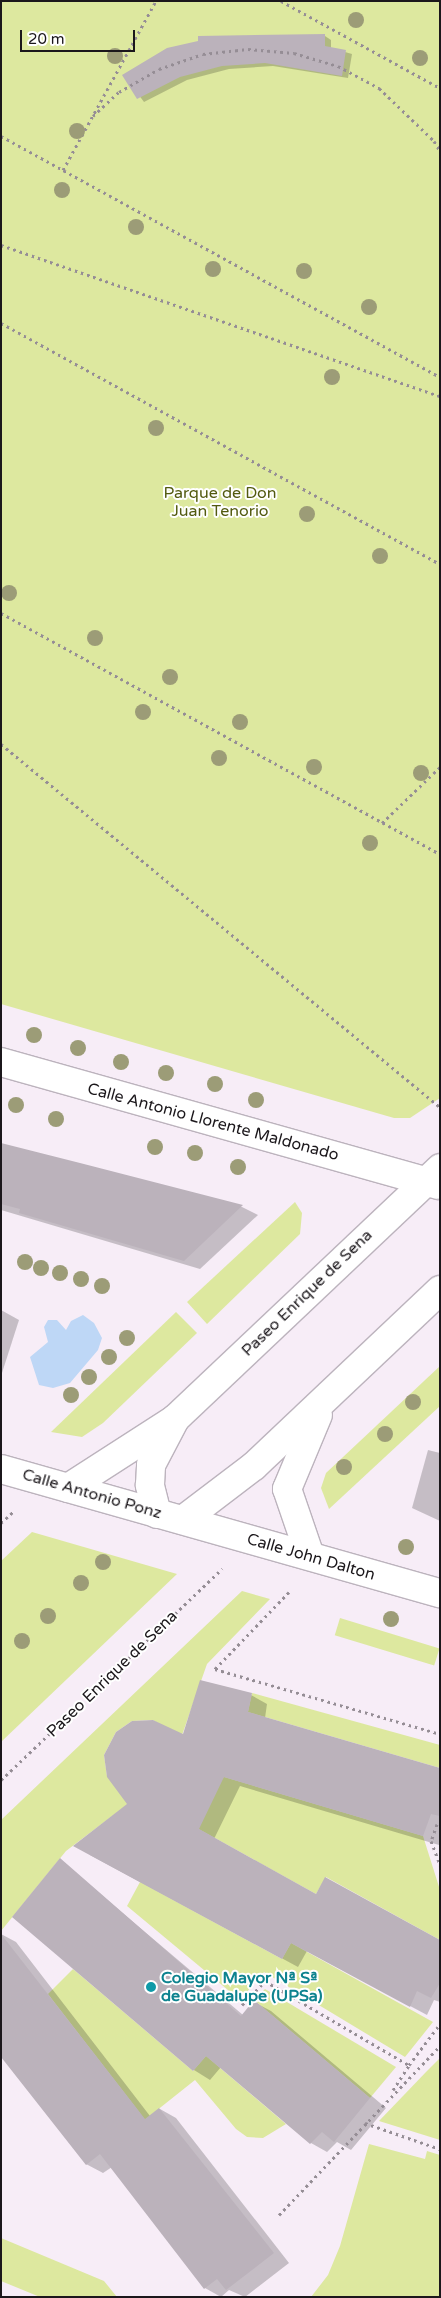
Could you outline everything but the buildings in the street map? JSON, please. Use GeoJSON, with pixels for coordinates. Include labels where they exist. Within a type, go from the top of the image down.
{"type":"FeatureCollection","features":[{"type":"Feature","properties":{"kind":"street","name":"Calle Antonio Llorente Maldonado"},"geometry":{"type":"LineString","coordinates":[[1,1062],[435,1178]]}},
{"type":"Feature","properties":{"kind":"street","name":"Paseo Enrique de Sena"},"geometry":{"type":"LineString","coordinates":[[68,1488],[175,1419],[435,1178]]}},
{"type":"Feature","properties":{"kind":"street"},"geometry":{"type":"LineString","coordinates":[[183,1520],[254,1466],[324,1402],[440,1290]]}},
{"type":"Feature","properties":{"kind":"street"},"geometry":{"type":"LineString","coordinates":[[310,1556],[287,1489],[289,1476],[324,1402]]}},
{"type":"Feature","properties":{"kind":"street","name":"Paseo Enrique de Sena"},"geometry":{"type":"LineString","coordinates":[[156,1514],[151,1465],[175,1419]]}},
{"type":"Feature","properties":{"kind":"street","name":"Calle Antonio Ponz"},"geometry":{"type":"LineString","coordinates":[[1,1468],[156,1514],[183,1520]]}},
{"type":"Feature","properties":{"kind":"street","name":"Calle John Dalton"},"geometry":{"type":"LineString","coordinates":[[183,1520],[440,1593]]}},
{"type":"Feature","properties":{"kind":"path"},"geometry":{"type":"LineString","coordinates":[[63,170],[156,1]]}},
{"type":"Feature","properties":{"kind":"path"},"geometry":{"type":"LineString","coordinates":[[282,1],[440,88]]}},
{"type":"Feature","properties":{"kind":"path"},"geometry":{"type":"LineString","coordinates":[[93,116],[119,92],[159,69],[203,54],[248,49],[294,53],[338,66],[379,88],[434,140],[440,151]]}},
{"type":"Feature","properties":{"kind":"path"},"geometry":{"type":"LineString","coordinates":[[1,136],[440,377]]}},
{"type":"Feature","properties":{"kind":"path"},"geometry":{"type":"LineString","coordinates":[[1,245],[438,396],[440,389]]}},
{"type":"Feature","properties":{"kind":"path"},"geometry":{"type":"LineString","coordinates":[[1,323],[440,564]]}},
{"type":"Feature","properties":{"kind":"path"},"geometry":{"type":"LineString","coordinates":[[1,613],[440,854]]}},
{"type":"Feature","properties":{"kind":"path"},"geometry":{"type":"LineString","coordinates":[[1,744],[440,1107]]}},
{"type":"Feature","properties":{"kind":"path"},"geometry":{"type":"LineString","coordinates":[[382,823],[440,767]]}},
{"type":"Feature","properties":{"kind":"path"},"geometry":{"type":"LineString","coordinates":[[1,1523],[14,1511]]}},
{"type":"Feature","properties":{"kind":"path","name":"Paseo Enrique de Sena"},"geometry":{"type":"LineString","coordinates":[[1,1780],[222,1569]]}},
{"type":"Feature","properties":{"kind":"path"},"geometry":{"type":"LineString","coordinates":[[289,1592],[215,1669],[440,1734]]}},
{"type":"Feature","properties":{"kind":"path"},"geometry":{"type":"LineString","coordinates":[[437,1824],[431,1841],[440,1865]]}},
{"type":"Feature","properties":{"kind":"path"},"geometry":{"type":"LineString","coordinates":[[242,2005],[265,1981],[409,2065]]}},
{"type":"Feature","properties":{"kind":"path"},"geometry":{"type":"LineString","coordinates":[[390,2095],[409,2065],[440,2024]]}},
{"type":"Feature","properties":{"kind":"path"},"geometry":{"type":"LineString","coordinates":[[279,2215],[390,2095],[440,2046]]}},
{"type":"Feature","properties":{"kind":"path"},"geometry":{"type":"LineString","coordinates":[[365,2123],[440,2149]]}},
{"type":"Feature","properties":{"kind":"green space","name":"Parque de Don Juan Tenorio"},"geometry":{"type":"Polygon","coordinates":[[[1,1],[440,1],[440,1098],[410,1118],[394,1118],[1,1004],[1,1]]]}},
{"type":"Feature","properties":{"kind":"green space"},"geometry":{"type":"Polygon","coordinates":[[[295,1202],[302,1213],[300,1234],[207,1324],[187,1302],[295,1202]]]}},
{"type":"Feature","properties":{"kind":"green space"},"geometry":{"type":"Polygon","coordinates":[[[176,1312],[197,1333],[103,1423],[82,1437],[51,1432],[176,1312]]]}},
{"type":"Feature","properties":{"kind":"green space"},"geometry":{"type":"Polygon","coordinates":[[[440,1366],[440,1406],[329,1509],[321,1488],[326,1473],[440,1366]]]}},
{"type":"Feature","properties":{"kind":"green space"},"geometry":{"type":"Polygon","coordinates":[[[32,1532],[177,1574],[1,1742],[1,1561],[32,1532]]]}},
{"type":"Feature","properties":{"kind":"green space"},"geometry":{"type":"Polygon","coordinates":[[[242,1591],[270,1599],[207,1664],[181,1738],[153,1720],[132,1721],[116,1732],[104,1755],[107,1776],[132,1801],[66,1851],[1,1931],[1,1820],[242,1591]]]}},
{"type":"Feature","properties":{"kind":"green space"},"geometry":{"type":"Polygon","coordinates":[[[340,1618],[439,1648],[434,1666],[335,1635],[340,1618]]]}},
{"type":"Feature","properties":{"kind":"green space"},"geometry":{"type":"Polygon","coordinates":[[[252,1693],[440,1745],[440,1768],[248,1712],[252,1693]]]}},
{"type":"Feature","properties":{"kind":"green space"},"geometry":{"type":"Polygon","coordinates":[[[224,1777],[423,1836],[440,1890],[440,1940],[326,1877],[316,1894],[177,1817],[224,1777]]]}},
{"type":"Feature","properties":{"kind":"green space"},"geometry":{"type":"Polygon","coordinates":[[[140,1882],[282,1959],[291,1943],[433,2022],[405,2057],[264,1972],[240,2000],[127,1906],[140,1882]]]}},
{"type":"Feature","properties":{"kind":"green space"},"geometry":{"type":"Polygon","coordinates":[[[73,1969],[193,2071],[206,2056],[286,2124],[263,2138],[247,2137],[236,2129],[195,2080],[141,2123],[140,2113],[48,1994],[73,1969]]]}},
{"type":"Feature","properties":{"kind":"green space"},"geometry":{"type":"Polygon","coordinates":[[[265,1989],[396,2067],[370,2098],[254,2000],[265,1989]]]}},
{"type":"Feature","properties":{"kind":"green space"},"geometry":{"type":"Polygon","coordinates":[[[440,2058],[440,2140],[379,2121],[426,2072],[440,2058]]]}},
{"type":"Feature","properties":{"kind":"green space"},"geometry":{"type":"Polygon","coordinates":[[[369,2144],[425,2159],[427,2151],[440,2155],[440,2297],[311,2297],[328,2275],[340,2246],[369,2144]]]}},
{"type":"Feature","properties":{"kind":"green space"},"geometry":{"type":"Polygon","coordinates":[[[1,2238],[104,2281],[117,2297],[40,2297],[1,2281],[1,2238]]]}},
{"type":"Feature","properties":{"kind":"water"},"geometry":{"type":"Polygon","coordinates":[[[83,1315],[94,1323],[102,1338],[98,1350],[70,1383],[53,1388],[39,1385],[30,1357],[48,1342],[44,1327],[48,1320],[57,1320],[66,1330],[71,1321],[83,1315]]]}},
{"type":"Feature","properties":{"kind":"place","name":"Colegio Mayor Nª Sª de Guadalupe (UPSa)"},"geometry":{"type":"Point","coordinates":[151,1987]}}]}
